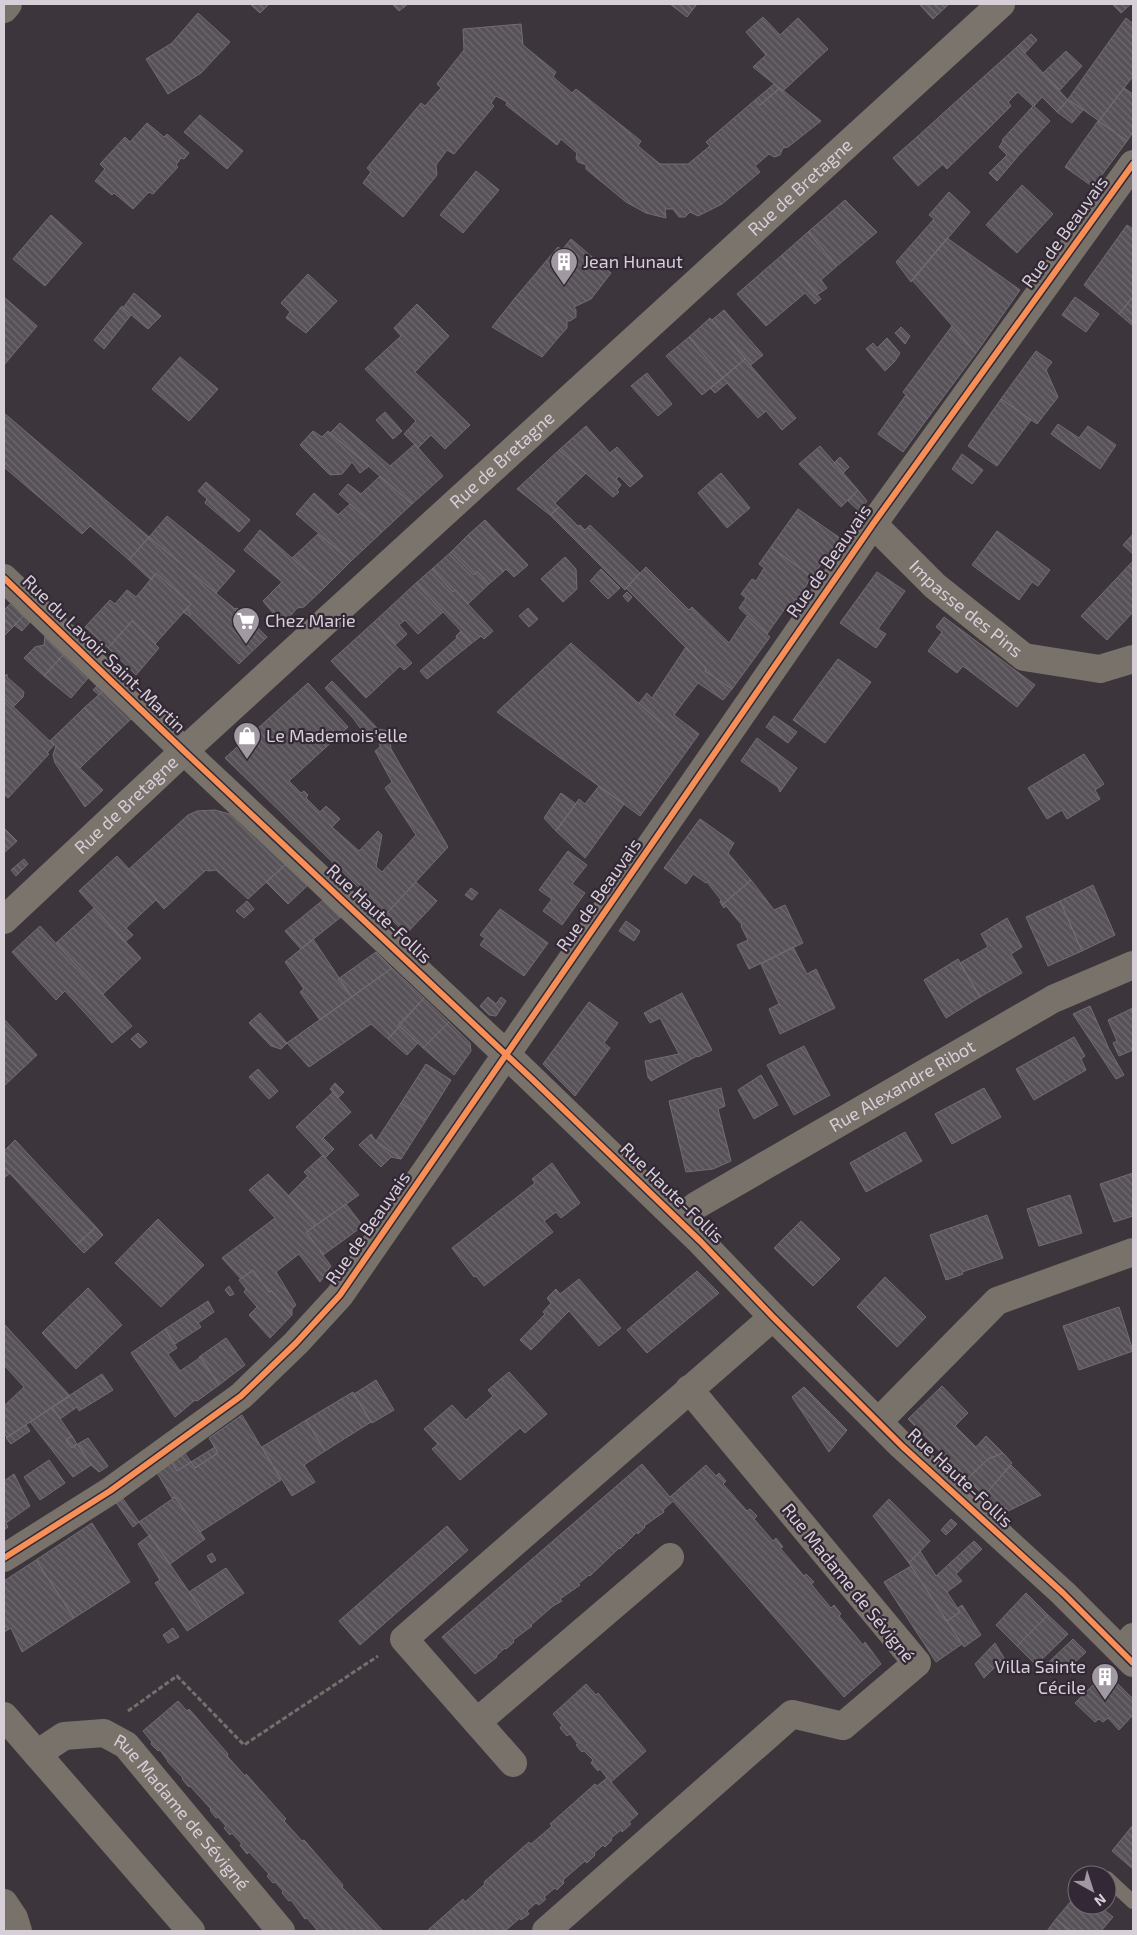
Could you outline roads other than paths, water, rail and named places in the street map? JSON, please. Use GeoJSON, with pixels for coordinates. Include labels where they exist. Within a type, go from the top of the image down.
{"type":"FeatureCollection","features":[{"type":"Feature","properties":{"kind":"main road","name":"Rue de Bretagne"},"geometry":{"type":"LineString","coordinates":[[4,920],[184,751],[1001,4]]}},
{"type":"Feature","properties":{"kind":"street"},"geometry":{"type":"LineString","coordinates":[[4,9],[8,4]]}},
{"type":"Feature","properties":{"kind":"street","name":"Rue de Beauvais"},"geometry":{"type":"LineString","coordinates":[[4,1558],[110,1490],[233,1401],[296,1343],[340,1295],[873,524],[1133,164]]}},
{"type":"Feature","properties":{"kind":"street","name":"Impasse des Pins"},"geometry":{"type":"LineString","coordinates":[[873,524],[935,586],[1024,657],[1100,669],[1133,660]]}},
{"type":"Feature","properties":{"kind":"street","name":"Rue du Lavoir Saint-Martin"},"geometry":{"type":"LineString","coordinates":[[4,578],[184,751]]}},
{"type":"Feature","properties":{"kind":"street","name":"Rue Haute-Follis"},"geometry":{"type":"LineString","coordinates":[[184,751],[679,1220],[902,1446],[1130,1650]]}},
{"type":"Feature","properties":{"kind":"street","name":"Rue Alexandre Ribot"},"geometry":{"type":"LineString","coordinates":[[679,1220],[697,1205],[1053,999],[1133,965]]}},
{"type":"Feature","properties":{"kind":"street"},"geometry":{"type":"LineString","coordinates":[[879,1421],[997,1301],[1133,1252]]}},
{"type":"Feature","properties":{"kind":"street"},"geometry":{"type":"LineString","coordinates":[[513,1763],[404,1639],[773,1317]]}},
{"type":"Feature","properties":{"kind":"street","name":"Rue Madame de Sévigné"},"geometry":{"type":"LineString","coordinates":[[546,1931],[792,1714],[843,1726],[917,1663],[690,1389]]}},
{"type":"Feature","properties":{"kind":"street"},"geometry":{"type":"LineString","coordinates":[[477,1722],[670,1557]]}},
{"type":"Feature","properties":{"kind":"street"},"geometry":{"type":"LineString","coordinates":[[4,1716],[190,1931]]}},
{"type":"Feature","properties":{"kind":"street","name":"Rue Madame de Sévigné"},"geometry":{"type":"LineString","coordinates":[[37,1754],[64,1736],[104,1733],[126,1744],[281,1931]]}},
{"type":"Feature","properties":{"kind":"street"},"geometry":{"type":"LineString","coordinates":[[4,1903],[14,1918],[18,1931]]}},
{"type":"Feature","properties":{"kind":"lane"},"geometry":{"type":"LineString","coordinates":[[1117,1887],[1133,1902]]}},
{"type":"Feature","properties":{"kind":"place","name":"Jean Hunaut"},"geometry":{"type":"Point","coordinates":[564,286]}},
{"type":"Feature","properties":{"kind":"place","name":"Chez Marie"},"geometry":{"type":"Point","coordinates":[246,645]}},
{"type":"Feature","properties":{"kind":"place","name":"Le Mademois'elle"},"geometry":{"type":"Point","coordinates":[247,760]}},
{"type":"Feature","properties":{"kind":"place","name":"Villa Sainte Cécile"},"geometry":{"type":"Point","coordinates":[1105,1701]}}]}
